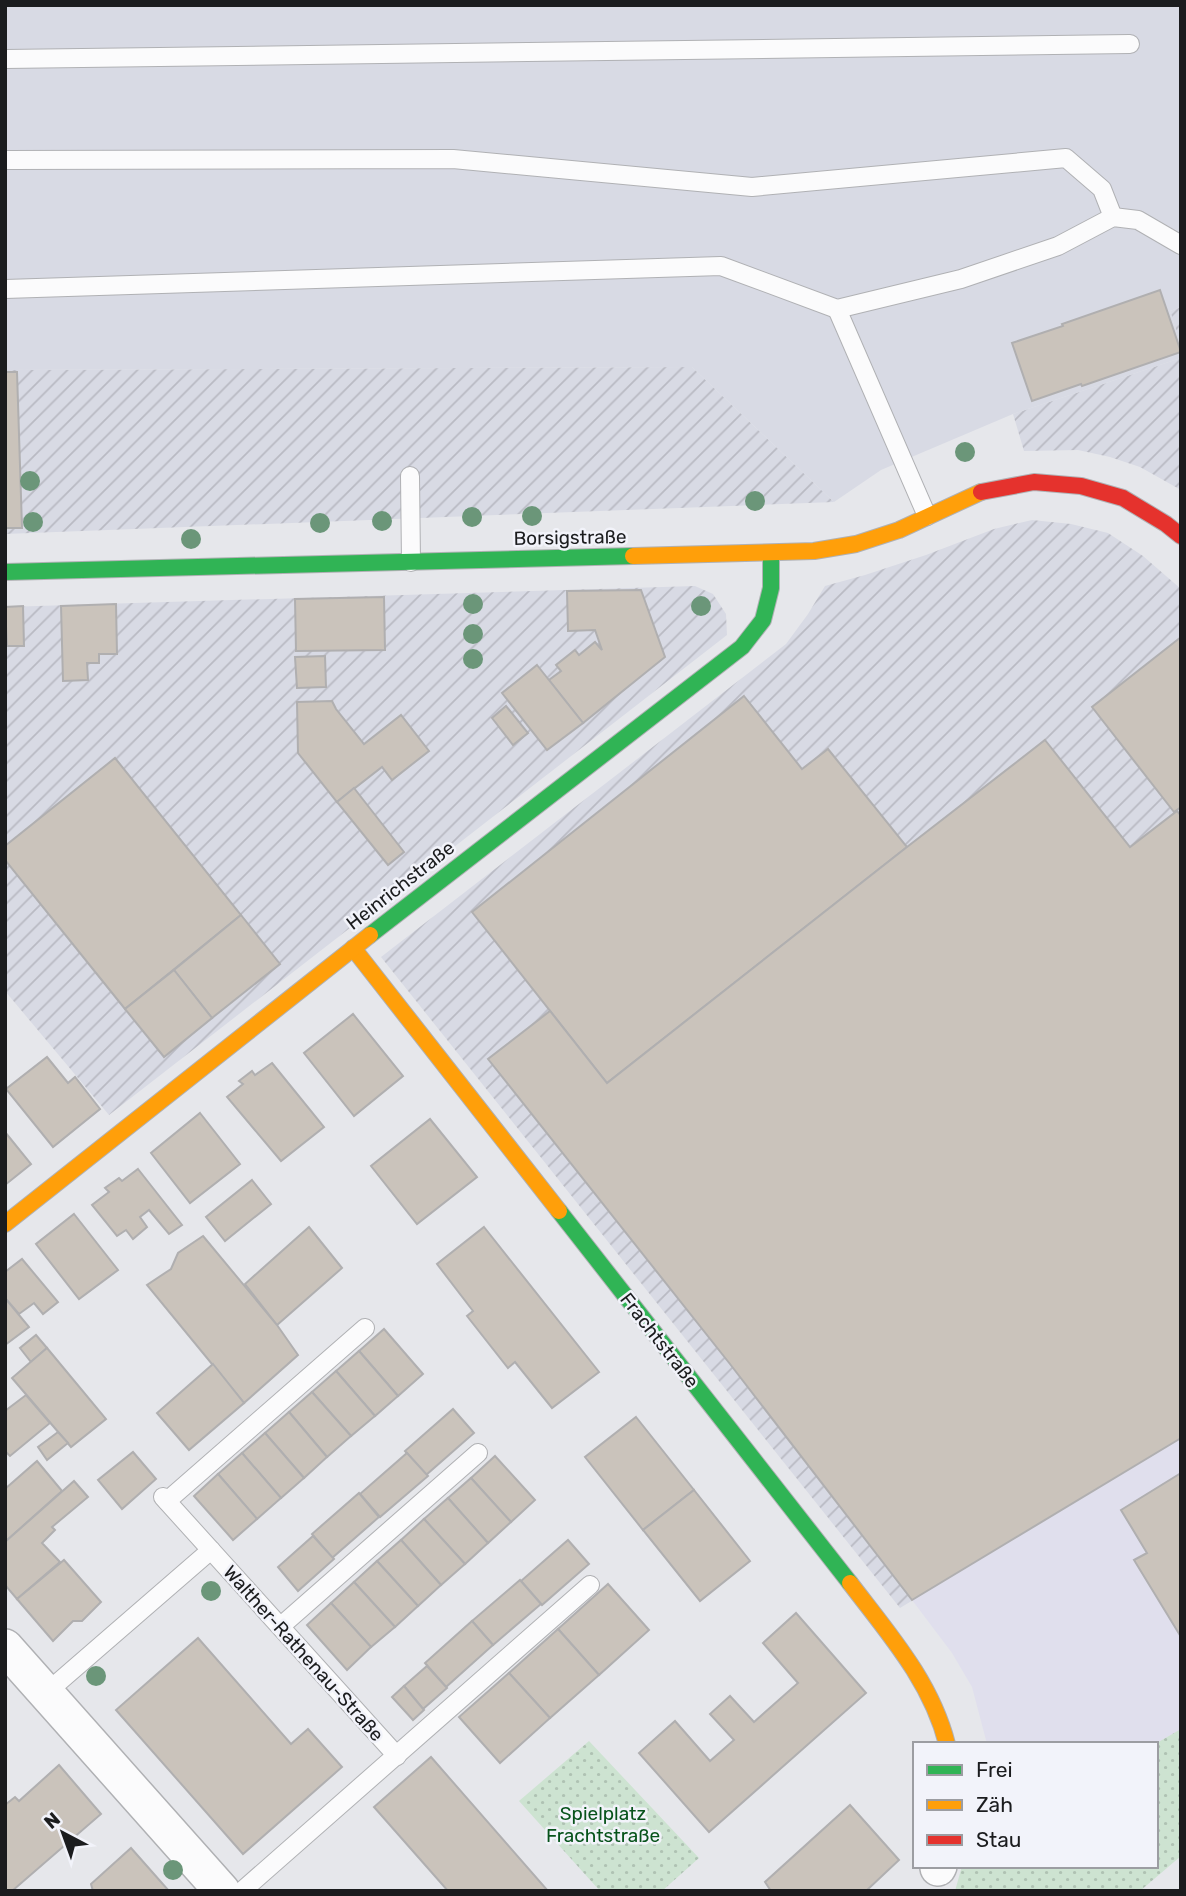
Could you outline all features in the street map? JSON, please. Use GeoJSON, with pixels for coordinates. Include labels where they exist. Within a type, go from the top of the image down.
{"type":"FeatureCollection","features":[{"type":"Feature","properties":{"kind":"street","name":"Borsigstraße"},"geometry":{"type":"LineString","coordinates":[[5,572],[814,551],[856,544],[899,530],[986,490],[1034,482],[1081,486],[1123,498],[1181,536]]}},
{"type":"Feature","properties":{"kind":"street","name":"Heinrichstraße"},"geometry":{"type":"LineString","coordinates":[[5,1224],[353,948],[742,647],[763,620],[771,588],[771,553]]}},
{"type":"Feature","properties":{"kind":"street","name":"Frachtstraße"},"geometry":{"type":"LineString","coordinates":[[353,948],[902,1650],[926,1688],[946,1742]]}},
{"type":"Feature","properties":{"kind":"street"},"geometry":{"type":"LineString","coordinates":[[5,1647],[222,1891]]}},
{"type":"Feature","properties":{"kind":"lane"},"geometry":{"type":"LineString","coordinates":[[5,59],[1130,44]]}},
{"type":"Feature","properties":{"kind":"lane"},"geometry":{"type":"LineString","coordinates":[[5,160],[453,159],[752,187],[1066,158],[1102,189],[1113,217]]}},
{"type":"Feature","properties":{"kind":"lane"},"geometry":{"type":"LineString","coordinates":[[5,289],[721,266],[836,309],[961,279],[1058,246],[1113,217],[1138,220],[1181,245]]}},
{"type":"Feature","properties":{"kind":"lane"},"geometry":{"type":"LineString","coordinates":[[836,309],[927,516]]}},
{"type":"Feature","properties":{"kind":"lane"},"geometry":{"type":"LineString","coordinates":[[410,476],[411,562]]}},
{"type":"Feature","properties":{"kind":"lane","name":"Walther-Rathenau-Straße"},"geometry":{"type":"LineString","coordinates":[[365,1328],[165,1499],[397,1756]]}},
{"type":"Feature","properties":{"kind":"lane"},"geometry":{"type":"LineString","coordinates":[[281,1626],[478,1453]]}},
{"type":"Feature","properties":{"kind":"lane","name":"Walther-Rathenau-Straße"},"geometry":{"type":"LineString","coordinates":[[47,1693],[211,1550]]}},
{"type":"Feature","properties":{"kind":"lane","name":"Walther-Rathenau-Straße"},"geometry":{"type":"LineString","coordinates":[[242,1891],[590,1585]]}},
{"type":"Feature","properties":{"kind":"shaded area"},"geometry":{"type":"Polygon","coordinates":[[[5,5],[1181,5],[1181,307],[1170,311],[1181,345],[1181,358],[1013,414],[881,470],[834,502],[692,367],[5,370],[5,5]]]}},
{"type":"Feature","properties":{"kind":"shaded area"},"geometry":{"type":"Polygon","coordinates":[[[1181,307],[1181,345],[1170,311],[1181,307]]]}},
{"type":"Feature","properties":{"kind":"shaded area"},"geometry":{"type":"Polygon","coordinates":[[[1181,358],[1181,490],[1140,467],[1110,457],[1078,450],[1024,451],[1013,414],[1181,358]]]}},
{"type":"Feature","properties":{"kind":"shaded area"},"geometry":{"type":"Polygon","coordinates":[[[692,367],[834,502],[5,534],[5,370],[692,367]]]}},
{"type":"Feature","properties":{"kind":"shaded area"},"geometry":{"type":"Polygon","coordinates":[[[1032,520],[1071,524],[1108,533],[1143,556],[1181,589],[1181,1438],[900,1608],[381,957],[786,644],[825,586],[926,555],[994,529],[1032,520]]]}},
{"type":"Feature","properties":{"kind":"shaded area"},"geometry":{"type":"Polygon","coordinates":[[[695,586],[713,594],[726,614],[727,635],[109,1115],[5,991],[5,607],[695,586]]]}},
{"type":"Feature","properties":{"kind":"shaded area"},"geometry":{"type":"Polygon","coordinates":[[[1181,1438],[1181,1729],[1158,1742],[986,1742],[972,1687],[952,1653],[912,1600],[1181,1438]]]}},
{"type":"Feature","properties":{"kind":"green space"},"geometry":{"type":"Polygon","coordinates":[[[1181,1729],[1181,1856],[1140,1891],[955,1891],[961,1868],[1158,1868],[1158,1742],[1181,1729]]]}},
{"type":"Feature","properties":{"kind":"green space","name":"Spielplatz Frachtstraße"},"geometry":{"type":"Polygon","coordinates":[[[589,1741],[699,1858],[662,1891],[600,1891],[519,1801],[589,1741]]]}},
{"type":"Feature","properties":{"kind":"building"},"geometry":{"type":"Polygon","coordinates":[[[1160,290],[1181,352],[1032,401],[1012,343],[1160,290]]]}},
{"type":"Feature","properties":{"kind":"building"},"geometry":{"type":"Polygon","coordinates":[[[5,372],[17,372],[22,528],[5,528],[5,372]]]}},
{"type":"Feature","properties":{"kind":"building"},"geometry":{"type":"Polygon","coordinates":[[[641,590],[665,657],[583,723],[549,680],[561,671],[556,665],[575,650],[579,655],[595,642],[602,650],[595,630],[568,631],[567,591],[641,590]]]}},
{"type":"Feature","properties":{"kind":"building"},"geometry":{"type":"Polygon","coordinates":[[[384,597],[385,650],[296,651],[295,599],[384,597]]]}},
{"type":"Feature","properties":{"kind":"building"},"geometry":{"type":"Polygon","coordinates":[[[116,604],[117,654],[99,654],[99,663],[87,663],[88,680],[63,681],[61,606],[116,604]]]}},
{"type":"Feature","properties":{"kind":"building"},"geometry":{"type":"Polygon","coordinates":[[[23,606],[24,646],[7,646],[5,607],[23,606]]]}},
{"type":"Feature","properties":{"kind":"building"},"geometry":{"type":"Polygon","coordinates":[[[1181,637],[1181,807],[1174,812],[1092,707],[1181,637]]]}},
{"type":"Feature","properties":{"kind":"building"},"geometry":{"type":"Polygon","coordinates":[[[325,656],[326,687],[297,688],[295,657],[325,656]]]}},
{"type":"Feature","properties":{"kind":"building"},"geometry":{"type":"Polygon","coordinates":[[[537,665],[583,723],[547,750],[502,693],[537,665]]]}},
{"type":"Feature","properties":{"kind":"building"},"geometry":{"type":"Polygon","coordinates":[[[744,696],[802,769],[828,749],[907,847],[607,1083],[472,912],[744,696]]]}},
{"type":"Feature","properties":{"kind":"building"},"geometry":{"type":"Polygon","coordinates":[[[332,701],[364,744],[401,715],[429,751],[392,780],[382,767],[337,802],[298,753],[297,702],[332,701]]]}},
{"type":"Feature","properties":{"kind":"building"},"geometry":{"type":"Polygon","coordinates":[[[506,706],[528,733],[513,745],[492,718],[506,706]]]}},
{"type":"Feature","properties":{"kind":"building"},"geometry":{"type":"Polygon","coordinates":[[[1045,740],[1130,847],[1177,811],[1181,816],[1181,1438],[912,1600],[730,1364],[488,1059],[550,1011],[607,1083],[1045,740]]]}},
{"type":"Feature","properties":{"kind":"building"},"geometry":{"type":"Polygon","coordinates":[[[115,758],[241,915],[125,1009],[5,860],[5,846],[115,758]]]}},
{"type":"Feature","properties":{"kind":"building"},"geometry":{"type":"Polygon","coordinates":[[[354,788],[404,852],[388,865],[337,802],[354,788]]]}},
{"type":"Feature","properties":{"kind":"building"},"geometry":{"type":"Polygon","coordinates":[[[241,915],[280,964],[212,1018],[174,970],[241,915]]]}},
{"type":"Feature","properties":{"kind":"building"},"geometry":{"type":"Polygon","coordinates":[[[174,970],[212,1018],[164,1057],[125,1009],[174,970]]]}},
{"type":"Feature","properties":{"kind":"building"},"geometry":{"type":"Polygon","coordinates":[[[353,1014],[403,1076],[354,1116],[304,1053],[353,1014]]]}},
{"type":"Feature","properties":{"kind":"building"},"geometry":{"type":"Polygon","coordinates":[[[47,1057],[68,1083],[75,1077],[100,1109],[53,1147],[6,1089],[47,1057]]]}},
{"type":"Feature","properties":{"kind":"building"},"geometry":{"type":"Polygon","coordinates":[[[272,1063],[324,1127],[281,1161],[227,1097],[243,1084],[239,1081],[252,1071],[255,1075],[272,1063]]]}},
{"type":"Feature","properties":{"kind":"building"},"geometry":{"type":"Polygon","coordinates":[[[200,1113],[240,1164],[190,1203],[151,1153],[200,1113]]]}},
{"type":"Feature","properties":{"kind":"building"},"geometry":{"type":"Polygon","coordinates":[[[430,1119],[477,1177],[417,1224],[371,1166],[430,1119]]]}},
{"type":"Feature","properties":{"kind":"building"},"geometry":{"type":"Polygon","coordinates":[[[5,1132],[31,1164],[5,1185],[5,1132]]]}},
{"type":"Feature","properties":{"kind":"building"},"geometry":{"type":"Polygon","coordinates":[[[138,1169],[182,1225],[169,1234],[149,1210],[140,1217],[147,1227],[133,1239],[126,1230],[117,1236],[92,1205],[109,1192],[105,1188],[119,1178],[122,1181],[138,1169]]]}},
{"type":"Feature","properties":{"kind":"building"},"geometry":{"type":"Polygon","coordinates":[[[252,1180],[271,1204],[225,1241],[206,1217],[252,1180]]]}},
{"type":"Feature","properties":{"kind":"building"},"geometry":{"type":"Polygon","coordinates":[[[74,1214],[118,1270],[79,1299],[36,1244],[74,1214]]]}},
{"type":"Feature","properties":{"kind":"building"},"geometry":{"type":"Polygon","coordinates":[[[309,1227],[342,1268],[277,1325],[245,1284],[309,1227]]]}},
{"type":"Feature","properties":{"kind":"building"},"geometry":{"type":"Polygon","coordinates":[[[484,1227],[599,1372],[552,1408],[515,1362],[508,1368],[467,1316],[473,1311],[437,1264],[484,1227]]]}},
{"type":"Feature","properties":{"kind":"building"},"geometry":{"type":"Polygon","coordinates":[[[203,1236],[277,1325],[298,1355],[244,1403],[147,1285],[171,1269],[178,1253],[203,1236]]]}},
{"type":"Feature","properties":{"kind":"building"},"geometry":{"type":"Polygon","coordinates":[[[22,1259],[58,1302],[43,1314],[34,1303],[19,1314],[5,1298],[5,1272],[22,1259]]]}},
{"type":"Feature","properties":{"kind":"building"},"geometry":{"type":"Polygon","coordinates":[[[5,1298],[29,1327],[5,1345],[5,1298]]]}},
{"type":"Feature","properties":{"kind":"building"},"geometry":{"type":"Polygon","coordinates":[[[384,1329],[423,1374],[398,1396],[359,1351],[384,1329]]]}},
{"type":"Feature","properties":{"kind":"building"},"geometry":{"type":"Polygon","coordinates":[[[36,1335],[47,1348],[31,1362],[20,1348],[36,1335]]]}},
{"type":"Feature","properties":{"kind":"building"},"geometry":{"type":"Polygon","coordinates":[[[47,1348],[106,1419],[71,1447],[12,1378],[47,1348]]]}},
{"type":"Feature","properties":{"kind":"building"},"geometry":{"type":"Polygon","coordinates":[[[359,1351],[398,1396],[375,1416],[336,1371],[359,1351]]]}},
{"type":"Feature","properties":{"kind":"building"},"geometry":{"type":"Polygon","coordinates":[[[213,1364],[244,1403],[189,1450],[157,1413],[213,1364]]]}},
{"type":"Feature","properties":{"kind":"building"},"geometry":{"type":"Polygon","coordinates":[[[336,1371],[375,1416],[351,1436],[312,1392],[336,1371]]]}},
{"type":"Feature","properties":{"kind":"building"},"geometry":{"type":"Polygon","coordinates":[[[312,1392],[351,1436],[327,1457],[289,1412],[312,1392]]]}},
{"type":"Feature","properties":{"kind":"building"},"geometry":{"type":"Polygon","coordinates":[[[26,1395],[50,1423],[10,1456],[5,1451],[5,1411],[26,1395]]]}},
{"type":"Feature","properties":{"kind":"building"},"geometry":{"type":"Polygon","coordinates":[[[453,1409],[474,1433],[426,1475],[405,1451],[453,1409]]]}},
{"type":"Feature","properties":{"kind":"building"},"geometry":{"type":"Polygon","coordinates":[[[289,1412],[327,1457],[304,1478],[265,1433],[289,1412]]]}},
{"type":"Feature","properties":{"kind":"building"},"geometry":{"type":"Polygon","coordinates":[[[636,1417],[694,1490],[643,1530],[585,1457],[636,1417]]]}},
{"type":"Feature","properties":{"kind":"building"},"geometry":{"type":"Polygon","coordinates":[[[58,1432],[68,1443],[47,1460],[38,1447],[58,1432]]]}},
{"type":"Feature","properties":{"kind":"building"},"geometry":{"type":"Polygon","coordinates":[[[265,1433],[304,1478],[281,1498],[242,1453],[265,1433]]]}},
{"type":"Feature","properties":{"kind":"building"},"geometry":{"type":"Polygon","coordinates":[[[133,1452],[156,1479],[122,1509],[98,1480],[133,1452]]]}},
{"type":"Feature","properties":{"kind":"building"},"geometry":{"type":"Polygon","coordinates":[[[242,1453],[281,1498],[257,1519],[218,1474],[242,1453]]]}},
{"type":"Feature","properties":{"kind":"building"},"geometry":{"type":"Polygon","coordinates":[[[407,1453],[428,1476],[380,1517],[360,1494],[407,1453]]]}},
{"type":"Feature","properties":{"kind":"building"},"geometry":{"type":"Polygon","coordinates":[[[495,1456],[535,1500],[511,1522],[471,1478],[495,1456]]]}},
{"type":"Feature","properties":{"kind":"building"},"geometry":{"type":"Polygon","coordinates":[[[37,1461],[62,1491],[5,1542],[5,1489],[37,1461]]]}},
{"type":"Feature","properties":{"kind":"building"},"geometry":{"type":"Polygon","coordinates":[[[1181,1473],[1181,1637],[1134,1560],[1147,1553],[1121,1510],[1181,1473]]]}},
{"type":"Feature","properties":{"kind":"building"},"geometry":{"type":"Polygon","coordinates":[[[218,1474],[257,1519],[233,1540],[194,1496],[218,1474]]]}},
{"type":"Feature","properties":{"kind":"building"},"geometry":{"type":"Polygon","coordinates":[[[471,1478],[511,1522],[488,1543],[448,1498],[471,1478]]]}},
{"type":"Feature","properties":{"kind":"building"},"geometry":{"type":"Polygon","coordinates":[[[74,1481],[88,1497],[52,1527],[55,1530],[42,1543],[60,1562],[17,1599],[5,1585],[5,1542],[74,1481]]]}},
{"type":"Feature","properties":{"kind":"building"},"geometry":{"type":"Polygon","coordinates":[[[694,1490],[750,1561],[700,1601],[643,1530],[694,1490]]]}},
{"type":"Feature","properties":{"kind":"building"},"geometry":{"type":"Polygon","coordinates":[[[359,1493],[379,1517],[332,1558],[312,1534],[359,1493]]]}},
{"type":"Feature","properties":{"kind":"building"},"geometry":{"type":"Polygon","coordinates":[[[448,1498],[488,1543],[465,1564],[424,1519],[448,1498]]]}},
{"type":"Feature","properties":{"kind":"building"},"geometry":{"type":"Polygon","coordinates":[[[424,1519],[465,1564],[441,1585],[401,1540],[424,1519]]]}},
{"type":"Feature","properties":{"kind":"building"},"geometry":{"type":"Polygon","coordinates":[[[313,1536],[334,1559],[298,1591],[278,1567],[313,1536]]]}},
{"type":"Feature","properties":{"kind":"building"},"geometry":{"type":"Polygon","coordinates":[[[401,1540],[441,1585],[418,1606],[377,1561],[401,1540]]]}},
{"type":"Feature","properties":{"kind":"building"},"geometry":{"type":"Polygon","coordinates":[[[568,1540],[589,1564],[542,1605],[521,1581],[568,1540]]]}},
{"type":"Feature","properties":{"kind":"building"},"geometry":{"type":"Polygon","coordinates":[[[64,1560],[101,1602],[82,1621],[73,1621],[53,1641],[17,1599],[64,1560]]]}},
{"type":"Feature","properties":{"kind":"building"},"geometry":{"type":"Polygon","coordinates":[[[377,1561],[418,1606],[395,1627],[354,1582],[377,1561]]]}},
{"type":"Feature","properties":{"kind":"building"},"geometry":{"type":"Polygon","coordinates":[[[520,1580],[541,1604],[493,1645],[472,1621],[520,1580]]]}},
{"type":"Feature","properties":{"kind":"building"},"geometry":{"type":"Polygon","coordinates":[[[354,1582],[395,1627],[371,1647],[331,1603],[354,1582]]]}},
{"type":"Feature","properties":{"kind":"building"},"geometry":{"type":"Polygon","coordinates":[[[608,1584],[649,1630],[599,1675],[558,1629],[608,1584]]]}},
{"type":"Feature","properties":{"kind":"building"},"geometry":{"type":"Polygon","coordinates":[[[331,1603],[371,1647],[347,1670],[307,1625],[331,1603]]]}},
{"type":"Feature","properties":{"kind":"building"},"geometry":{"type":"Polygon","coordinates":[[[796,1613],[866,1693],[709,1832],[639,1753],[675,1721],[710,1761],[734,1740],[710,1714],[730,1696],[754,1722],[798,1683],[763,1643],[796,1613]]]}},
{"type":"Feature","properties":{"kind":"building"},"geometry":{"type":"Polygon","coordinates":[[[472,1621],[493,1645],[446,1687],[425,1663],[472,1621]]]}},
{"type":"Feature","properties":{"kind":"building"},"geometry":{"type":"Polygon","coordinates":[[[558,1629],[599,1675],[550,1718],[509,1673],[558,1629]]]}},
{"type":"Feature","properties":{"kind":"building"},"geometry":{"type":"Polygon","coordinates":[[[198,1638],[291,1744],[308,1729],[342,1767],[243,1854],[116,1710],[198,1638]]]}},
{"type":"Feature","properties":{"kind":"building"},"geometry":{"type":"Polygon","coordinates":[[[427,1666],[447,1688],[423,1709],[404,1686],[427,1666]]]}},
{"type":"Feature","properties":{"kind":"building"},"geometry":{"type":"Polygon","coordinates":[[[509,1673],[550,1718],[500,1763],[459,1717],[509,1673]]]}},
{"type":"Feature","properties":{"kind":"building"},"geometry":{"type":"Polygon","coordinates":[[[404,1686],[424,1710],[413,1720],[392,1697],[404,1686]]]}},
{"type":"Feature","properties":{"kind":"building"},"geometry":{"type":"Polygon","coordinates":[[[431,1757],[548,1891],[448,1891],[374,1807],[431,1757]]]}},
{"type":"Feature","properties":{"kind":"building"},"geometry":{"type":"Polygon","coordinates":[[[59,1765],[101,1814],[12,1891],[5,1891],[5,1805],[15,1797],[19,1801],[59,1765]]]}},
{"type":"Feature","properties":{"kind":"building"},"geometry":{"type":"Polygon","coordinates":[[[850,1805],[899,1860],[866,1891],[771,1891],[765,1882],[850,1805]]]}},
{"type":"Feature","properties":{"kind":"building"},"geometry":{"type":"Polygon","coordinates":[[[131,1848],[169,1891],[93,1891],[91,1884],[131,1848]]]}},
{"type":"Feature","properties":{"kind":"traffic: fast"},"geometry":{"type":"LineString","coordinates":[[370,935],[742,647],[763,620],[771,588],[771,553]]}},
{"type":"Feature","properties":{"kind":"traffic: fast"},"geometry":{"type":"LineString","coordinates":[[5,572],[633,556]]}},
{"type":"Feature","properties":{"kind":"traffic: fast"},"geometry":{"type":"LineString","coordinates":[[559,1211],[850,1583]]}},
{"type":"Feature","properties":{"kind":"traffic: slow"},"geometry":{"type":"LineString","coordinates":[[633,556],[814,551],[856,544],[899,530],[981,492]]}},
{"type":"Feature","properties":{"kind":"traffic: slow"},"geometry":{"type":"LineString","coordinates":[[5,1224],[370,935]]}},
{"type":"Feature","properties":{"kind":"traffic: slow"},"geometry":{"type":"LineString","coordinates":[[353,948],[559,1211]]}},
{"type":"Feature","properties":{"kind":"traffic: slow"},"geometry":{"type":"LineString","coordinates":[[850,1583],[907,1659],[930,1699],[946,1742]]}},
{"type":"Feature","properties":{"kind":"traffic: jam"},"geometry":{"type":"LineString","coordinates":[[981,492],[1034,482],[1081,486],[1123,498],[1181,536]]}}]}
